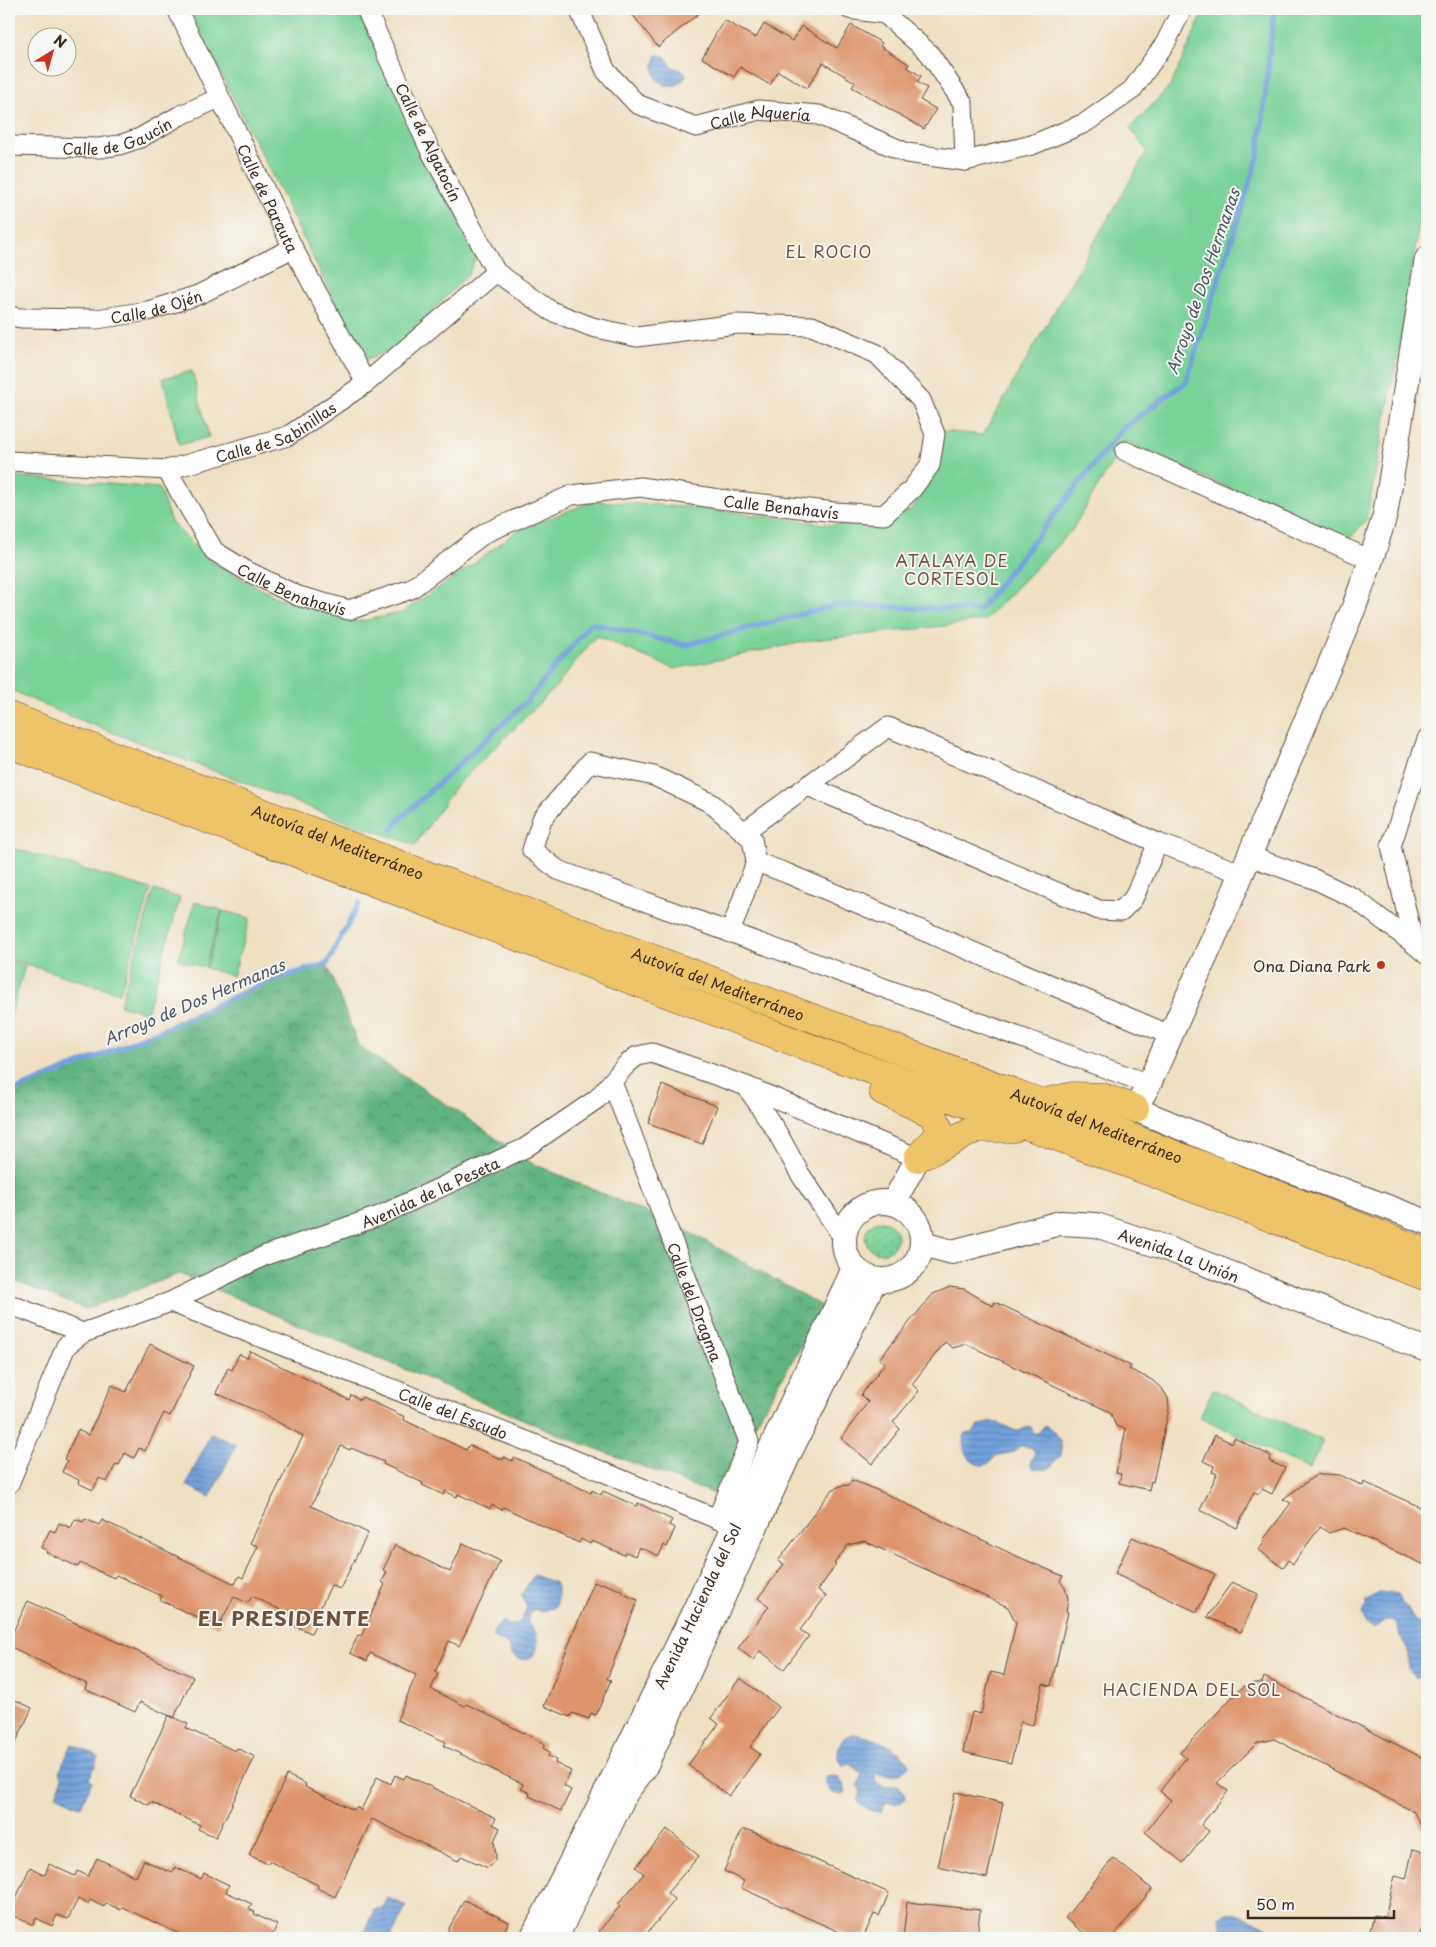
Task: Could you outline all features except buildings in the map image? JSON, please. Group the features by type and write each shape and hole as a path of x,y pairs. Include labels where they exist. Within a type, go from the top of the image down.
{"highway":[{"name":"Autovía del Mediterráneo","path":"9,716 426,875 1042,1103 1427,1253"},
{"name":"Autovía del Mediterráneo","path":"9,744 816,1050 1045,1132 1427,1277"},
{"path":"816,1050 880,1090 933,1114 940,1132 918,1158"},
{"path":"1042,1103 1073,1096 1102,1097 1135,1109"},
{"path":"918,1158 977,1128 1010,1128 1045,1132"}],"street":[{"name":"Calle de Parauta","path":"177,9 293,248 366,383"},
{"name":"Calle de Algatocín","path":"366,9 430,150 496,272"},
{"name":"Calle Alquería","path":"579,9 606,71 637,104 696,127 758,110 819,115 907,153 965,160 1032,145 1085,123 1132,90 1166,42 1182,9"},
{"path":"850,9 885,14 929,53 962,103 965,160"},
{"name":"Calle de Gaucín","path":"9,146 98,148 119,145 140,138 179,116 219,98"},
{"name":"Calle de Ojén","path":"9,316 22,318 97,319 148,311 198,295 293,248"},
{"path":"1427,259 1385,515 1372,560 1245,865 1148,1084 1135,1109 1214,1142 1427,1222"},
{"name":"Calle de Sabinillas","path":"9,461 167,470 288,436 366,383 496,272"},
{"name":"Calle Benahavís","path":"167,470 214,552 244,570 298,596 349,610 411,589 484,533 572,495 640,487 835,512 884,515 912,489 930,465 935,434 921,400 877,354 812,326 736,324 637,337 592,327 551,310 496,272"},
{"path":"1125,451 1372,560"},
{"path":"744,832 888,727 1158,843 1245,865 1314,879 1354,898 1420,950"},
{"path":"1420,950 1392,846 1427,739"},
{"path":"730,933 756,862 752,839 711,803 654,776 590,762 542,819 532,850 558,870 730,933 1148,1084"},
{"path":"808,786 1099,910 1120,911 1133,899 1158,843"},
{"path":"756,862 1170,1034"},
{"name":"Avenida de la Peseta","path":"9,1484 66,1346 83,1333 170,1302 266,1255 379,1216 525,1148 597,1099 626,1065 637,1056 652,1053 746,1086 918,1158"},
{"name":"Calle del Dragma","path":"612,1082 750,1442 726,1522"},
{"path":"746,1086 777,1132 800,1174 844,1239"},
{"path":"893,1203 918,1158"},
{"path":"882,1201 893,1203 904,1207 919,1223 923,1244 918,1260 907,1273 897,1278 875,1280 854,1268 848,1259 844,1239 846,1228 852,1217 860,1209 882,1201"},
{"name":"Avenida La Unión","path":"923,1244 952,1252 1060,1223 1096,1225 1160,1246 1427,1350"},
{"name":"Avenida Hacienda del Sol","path":"532,1938 652,1697 726,1522 854,1268"},
{"name":"Avenida Hacienda del Sol","path":"556,1938 625,1794 644,1769 785,1462 875,1280"},
{"name":"Calle del Escudo","path":"170,1302 565,1456 726,1522"},
{"path":"9,1304 83,1333"}],"green space":[{"path":"189,9 357,9 476,256 469,274 392,350 364,360"},
{"path":"1205,9 1397,9 1427,17 1427,172 1400,344 1366,520 1347,542 1125,441 1072,530 986,619 954,625 813,640 674,669 596,636 554,689 455,787 415,845 337,818 57,711 9,689 9,476 159,488 171,522 210,561 276,597 356,622 401,613 468,568 518,530 594,501 701,508 833,525 887,523 913,508 934,474 942,431 983,435 1147,151 1130,128 1171,85"},
{"path":"192,371 209,437 179,445 163,378"},
{"path":"9,847 151,889 120,993 9,959"},
{"path":"154,890 180,898 147,1013 120,1005"},
{"path":"195,902 222,910 205,968 178,960"},
{"path":"223,911 250,918 233,976 206,968"},
{"path":"9,961 25,966 9,1022"},
{"path":"327,964 359,1047 454,1109 530,1162 684,1229 824,1307 714,1494 565,1437 179,1274 86,1309 9,1279 9,1093 162,1030 271,980"},
{"path":"881,1221 887,1222 892,1226 896,1231 896,1243 892,1248 887,1252 881,1253 875,1252 870,1248 866,1243 865,1237 866,1231 870,1226 875,1222"},
{"path":"1213,1389 1323,1441 1309,1469 1200,1417"}],"water":[{"path":"657,55 665,56 672,67 684,71 686,76 680,83 667,86 661,83 654,71"},
{"path":"993,1422 1018,1431 1030,1426 1034,1433 1038,1433 1045,1425 1059,1438 1061,1456 1049,1469 1033,1468 1030,1464 1035,1452 1031,1447 1020,1446 1014,1452 996,1456 988,1464 976,1464 967,1456 963,1445 966,1433 973,1432 979,1425"},
{"path":"211,1433 236,1445 210,1497 186,1485"},
{"path":"534,1575 555,1583 557,1587 557,1604 555,1607 541,1612 535,1609 531,1611 527,1622 535,1632 538,1644 532,1657 522,1659 514,1656 507,1645 493,1637 494,1630 503,1621 510,1625 522,1619 527,1607 521,1595"},
{"path":"1381,1592 1397,1595 1408,1608 1414,1620 1427,1626 1427,1679 1415,1677 1408,1669 1408,1651 1397,1624 1393,1620 1385,1620 1374,1628 1365,1623 1362,1613 1366,1607 1366,1600"},
{"path":"854,1734 885,1744 899,1753 910,1764 896,1775 878,1773 875,1776 876,1782 885,1787 898,1785 904,1791 905,1798 901,1802 886,1802 881,1812 872,1811 858,1803 858,1797 861,1793 858,1785 862,1775 851,1764 843,1766 838,1751 841,1742"},
{"path":"72,1744 99,1757 89,1779 92,1781 81,1807 56,1795 63,1778 59,1772"},
{"path":"826,1777 839,1777 846,1792 835,1794 828,1787 824,1780"},
{"path":"388,1898 406,1906 391,1938 376,1938 365,1933 374,1910 383,1908"},
{"path":"1228,1912 1256,1922 1281,1938 1227,1938 1222,1933 1220,1917"}],"waterway":[{"name":"Arroyo de Dos Hermanas","path":"392,830 400,819 527,701 591,623 686,645 836,605 979,610 1123,428 1186,382 1259,154 1274,9"},
{"name":"Arroyo de Dos Hermanas","path":"9,1093 162,1030 271,980 327,964 359,903"}],"place":[{"name":"Ona Diana Park","path":"1381,965"}],"district":[{"name":"EL ROCIO","path":"829,251"},
{"name":"ATALAYA DE CORTESOL","path":"952,569"},
{"name":"EL PRESIDENTE","path":"284,1618"},
{"name":"HACIENDA DEL SOL","path":"1192,1689"}]}
